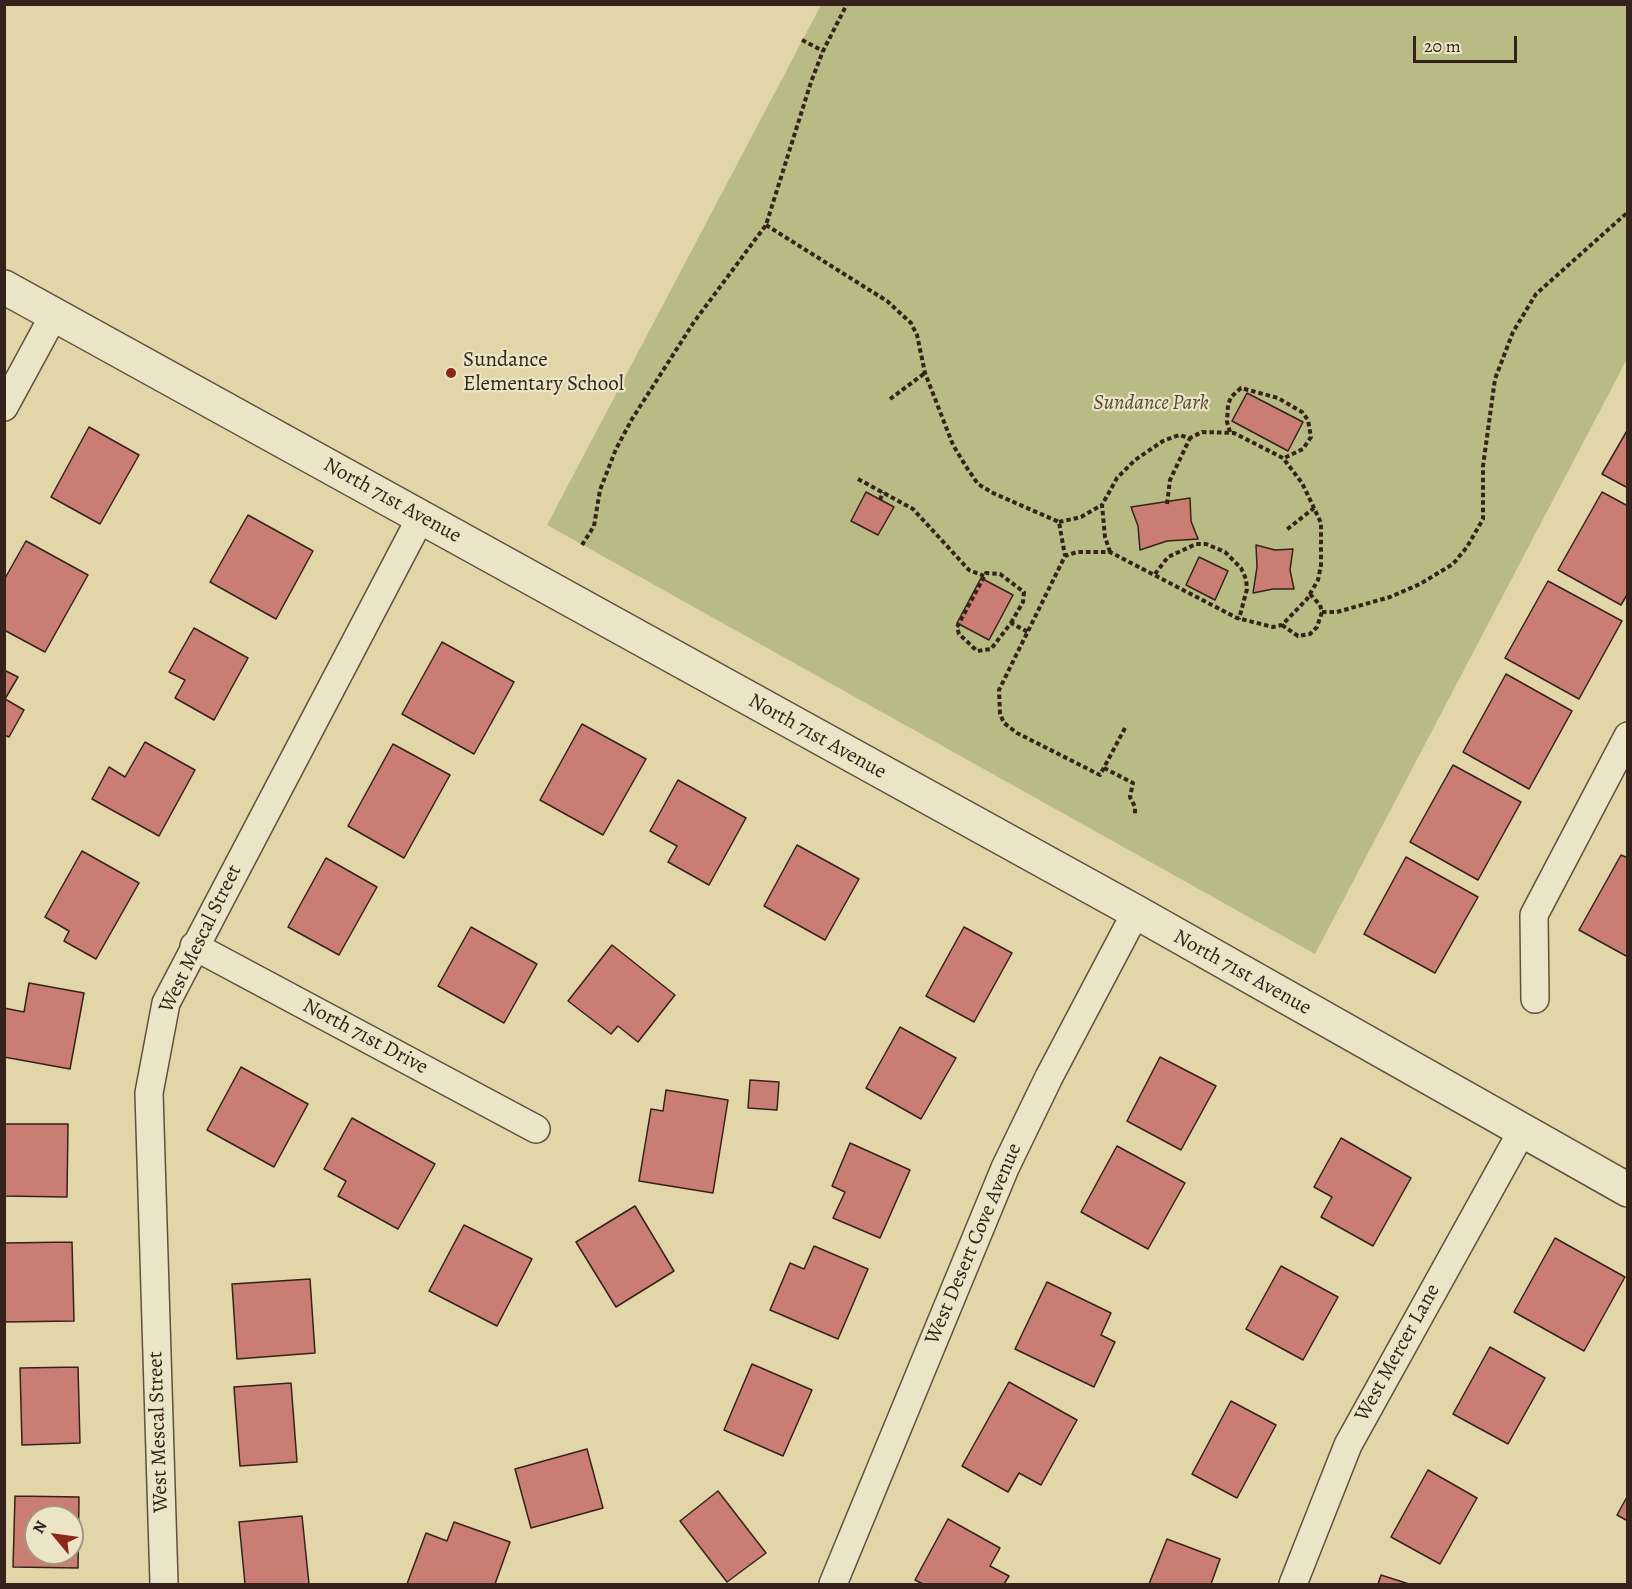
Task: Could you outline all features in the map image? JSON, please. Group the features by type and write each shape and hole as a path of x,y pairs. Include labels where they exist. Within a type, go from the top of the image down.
{"street":[{"name":"North 71st Avenue","path":"4,288 1136,912 1628,1190"},
{"path":"4,407 54,315"},
{"name":"West Mescal Street","path":"164,1584 149,1093 166,1003 422,517"},
{"path":"1535,999 1534,915 1628,736"},
{"name":"West Desert Cove Avenue","path":"833,1584 1005,1168 1049,1077 1136,912"},
{"name":"North 71st Drive","path":"194,946 536,1129"},
{"name":"West Mercer Lane","path":"1293,1584 1348,1445 1522,1131"}],"path":[{"path":"582,545 594,526 600,490 616,450 632,419 694,322 766,225 823,51 847,4"},
{"path":"802,40 823,51"},
{"path":"1322,612 1337,612 1390,597 1420,584 1453,564 1467,547 1483,519 1483,466 1495,379 1513,332 1536,294 1628,212"},
{"path":"766,225 879,296 911,323 917,335 925,373 953,445 978,484 1059,522 1081,517 1102,505 1117,478 1135,460 1163,441 1179,435 1190,438"},
{"path":"890,399 925,373"},
{"path":"1230,432 1227,422 1227,405 1242,388 1278,398 1302,412 1308,420 1311,437 1303,449 1283,458"},
{"path":"1065,556 1077,552 1110,552 1239,619 1273,627 1282,625 1310,594 1318,580 1322,565 1321,523 1297,474 1283,458 1230,432 1202,432 1190,438 1170,480 1167,504"},
{"path":"858,479 913,509 969,570 984,576"},
{"path":"880,500 883,492"},
{"path":"1102,505 1105,537 1110,552"},
{"path":"1285,531 1314,508"},
{"path":"1059,522 1065,556 999,690 998,703 1004,723 1017,733 1100,776 1125,728"},
{"path":"1155,574 1168,557 1196,544 1206,544 1225,552 1241,568 1246,579 1247,589 1239,619"},
{"path":"986,573 1000,574 1024,592 1023,602 1011,623 991,650 977,651 958,634 957,627 986,573"},
{"path":"1282,625 1298,636 1310,634 1317,627 1322,612 1320,605 1310,594"},
{"path":"1011,623 1028,632"},
{"path":"1104,768 1132,783 1130,797 1135,807 1135,814"}],"green space":[{"name":"Sundance Park","path":"821,5 1627,5 1627,359 1315,954 547,525"}],"building":[{"path":"1247,393 1303,422 1288,451 1232,421"},
{"path":"89,427 139,455 100,524 51,497"},
{"path":"1628,429 1628,488 1602,474"},
{"path":"866,492 894,507 878,535 851,521"},
{"path":"1602,492 1628,506 1628,593 1621,605 1558,570"},
{"path":"1190,498 1191,521 1198,539 1167,541 1140,550 1138,526 1131,507"},
{"path":"248,515 313,551 276,619 210,582"},
{"path":"26,541 88,575 45,652 4,630 4,580"},
{"path":"1256,545 1275,550 1293,549 1290,570 1294,589 1273,589 1253,593 1257,567"},
{"path":"1199,557 1228,571 1215,600 1186,585"},
{"path":"981,578 1013,595 989,640 957,623"},
{"path":"1548,581 1622,621 1579,699 1505,658"},
{"path":"194,628 248,658 214,720 175,698 185,680 169,672"},
{"path":"442,642 514,682 474,754 402,714"},
{"path":"4,670 18,677 5,699 24,710 9,737 4,735"},
{"path":"1506,674 1572,711 1529,789 1463,752"},
{"path":"582,724 646,759 603,835 540,800"},
{"path":"145,742 195,770 159,836 92,799 109,767 125,777"},
{"path":"393,744 450,775 404,858 348,826"},
{"path":"1453,765 1521,802 1478,880 1410,842"},
{"path":"678,780 746,818 709,885 668,862 677,846 650,831"},
{"path":"797,845 859,879 825,940 764,906"},
{"path":"82,851 139,883 96,959 64,941 69,931 45,917"},
{"path":"1621,855 1628,858 1628,957 1579,930"},
{"path":"1406,857 1478,897 1435,973 1364,934"},
{"path":"326,858 377,887 339,955 288,927"},
{"path":"471,927 537,964 504,1023 438,986"},
{"path":"964,927 1012,953 974,1022 926,996"},
{"path":"612,945 675,995 638,1042 618,1026 611,1034 568,1001"},
{"path":"29,983 84,993 70,1069 4,1057 4,1008 24,1012"},
{"path":"900,1027 956,1058 921,1119 866,1088"},
{"path":"1160,1057 1216,1086 1181,1150 1127,1121"},
{"path":"241,1067 308,1104 274,1167 207,1130"},
{"path":"750,1080 779,1082 777,1110 748,1108"},
{"path":"666,1090 728,1100 713,1193 639,1181 651,1109 663,1111"},
{"path":"352,1118 435,1164 398,1229 338,1196 346,1181 324,1169"},
{"path":"4,1124 68,1124 67,1197 4,1196"},
{"path":"1341,1138 1411,1178 1373,1246 1321,1217 1332,1197 1314,1187"},
{"path":"850,1143 910,1170 880,1238 833,1218 845,1192 832,1186"},
{"path":"1117,1146 1185,1183 1148,1249 1081,1212"},
{"path":"635,1206 674,1271 616,1307 576,1242"},
{"path":"464,1225 532,1259 497,1326 429,1291"},
{"path":"1555,1238 1625,1277 1584,1351 1514,1312"},
{"path":"72,1242 74,1321 4,1322 4,1243"},
{"path":"814,1246 868,1269 838,1339 770,1310 790,1263 804,1269"},
{"path":"1281,1266 1338,1297 1303,1360 1246,1329"},
{"path":"310,1279 315,1353 237,1359 232,1284"},
{"path":"1047,1282 1111,1313 1101,1335 1115,1342 1094,1387 1015,1349"},
{"path":"1490,1347 1545,1378 1508,1444 1453,1414"},
{"path":"752,1364 812,1390 783,1456 724,1430"},
{"path":"78,1367 80,1443 22,1445 20,1368"},
{"path":"1009,1382 1077,1420 1041,1485 1019,1473 1008,1492 962,1466"},
{"path":"291,1383 297,1462 240,1466 234,1387"},
{"path":"1231,1401 1276,1425 1237,1498 1192,1474"},
{"path":"587,1449 603,1508 531,1528 515,1469"},
{"path":"1428,1470 1477,1498 1440,1564 1391,1537"},
{"path":"718,1491 766,1553 727,1582 680,1521"},
{"path":"1628,1495 1628,1521 1617,1515"},
{"path":"15,1496 79,1497 79,1505 24,1505 24,1565 78,1565 78,1568 13,1567"},
{"path":"302,1516 309,1584 245,1584 239,1522"},
{"path":"948,1519 1000,1548 990,1566 1009,1576 1004,1584 923,1584 915,1580"},
{"path":"454,1522 510,1542 495,1584 407,1584 426,1533 447,1541"},
{"path":"1167,1539 1220,1559 1211,1584 1149,1584"},
{"path":"1381,1575 1409,1584 1378,1584"}],"place":[{"name":"Sundance Elementary School","path":"451,373"}]}
